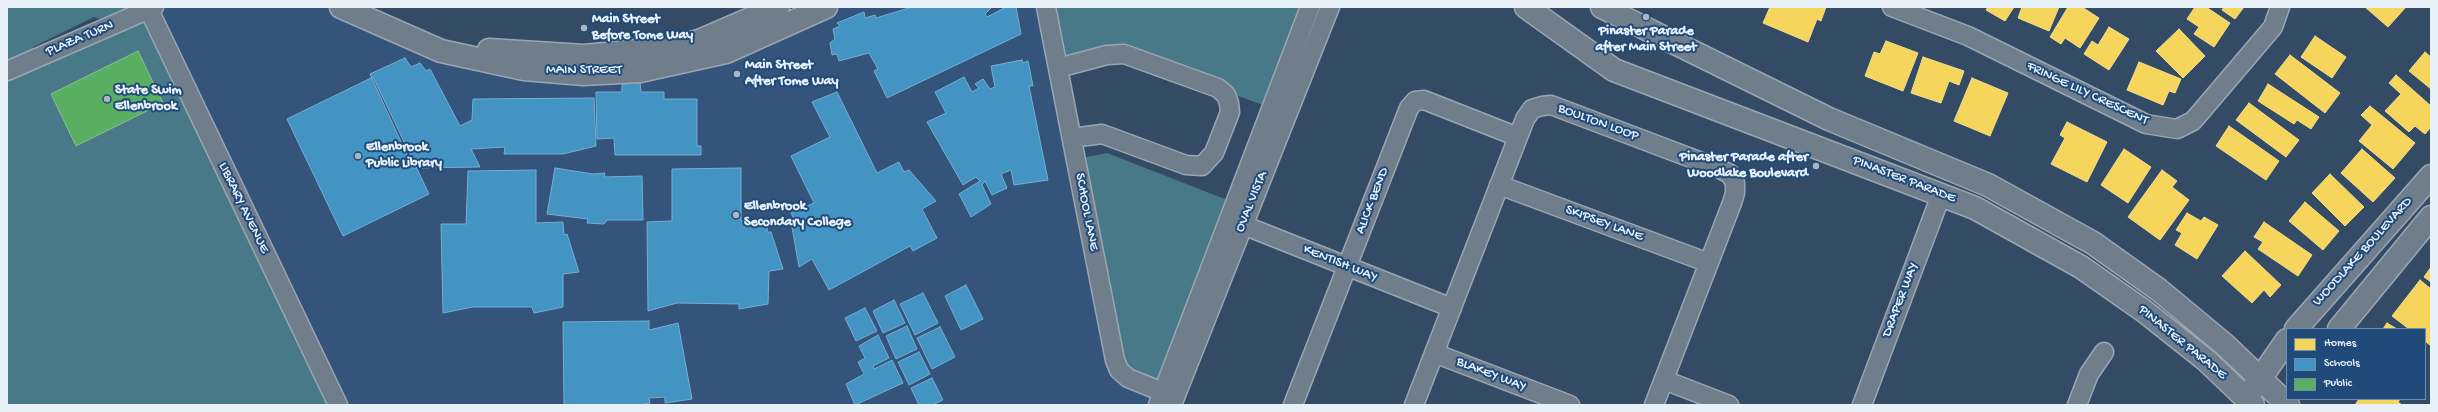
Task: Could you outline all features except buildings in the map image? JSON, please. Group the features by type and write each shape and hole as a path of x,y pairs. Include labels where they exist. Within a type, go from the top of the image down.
{"main road":[{"name":"MAIN STREET","path":"341,7 441,51 492,63 553,73 604,74 640,71 673,65 726,52 776,12"},
{"name":"MAIN STREET","path":"368,7 422,30 486,49 584,56 648,51 698,41 776,12 826,7"},
{"name":"PINASTER PARADE","path":"1526,7 1614,70 1975,208 2081,267 2144,311 2207,361 2249,401"},
{"name":"PINASTER PARADE","path":"1602,7 1829,119 1988,186 2093,243 2159,290 2262,378 2283,400"},
{"name":"WOODLAKE BOULEVARD","path":"2297,328 2431,176"},
{"name":"WOODLAKE BOULEVARD","path":"2340,328 2431,217"},
{"path":"2249,401 2286,342"}],"street":[{"name":"SCHOOL LANE","path":"1046,7 1115,360 1119,370 1128,378 1166,400"},
{"name":"OVAL VISTA","path":"1236,222 1310,7"},
{"name":"OVAL VISTA","path":"1166,400 1236,222 1330,7"},
{"name":"FRINGE LILY CRESCENT","path":"1892,7 1968,36 2146,124 2177,129 2193,121 2273,27 2280,7"},
{"name":"PLAZA TURN","path":"7,71 151,8"},
{"name":"LIBRARY AVENUE","path":"151,8 338,405"},
{"path":"1058,68 1107,55 1124,54 1218,88 1226,95 1229,103 1230,112 1214,153 1202,166 1186,165 1102,134 1072,138"},
{"name":"ALICK BEND","path":"1293,405 1348,267 1408,108 1414,101 1424,100 1518,137"},
{"name":"BOULTON LOOP","path":"1414,405 1525,119 1532,110 1542,106 1551,105 1730,174 1735,183 1735,193 1654,405"},
{"name":"SKIPSEY LANE","path":"1499,185 1709,263"},
{"name":"DRAPER WAY","path":"1862,405 1941,195"},
{"name":"KENTISH WAY","path":"1236,222 1452,308"},
{"path":"2077,405 2089,374 2104,352"},
{"name":"BLAKEY WAY","path":"1434,353 1570,405"},
{"path":"1664,380 1729,405"}],"shaded area":[{"path":"7,7 131,7 103,20 94,17 33,47 30,56 7,66"},
{"name":"Ellenbrook Secondary College","path":"154,7 359,7 480,51 675,53 802,7 1046,7 1115,360 1161,392 1158,405 338,405"},
{"path":"1046,7 1310,7 1271,108 1133,57 1058,68"},
{"path":"149,10 338,405 7,405 7,75"},
{"path":"1107,153 1235,203 1161,392 1128,378 1076,159"}],"place":[{"name":"Pinaster Parade after Main Street","path":"1646,17"},
{"name":"Main Street Before Tome Way","path":"584,28"},
{"name":"Main Street After Tome Way","path":"737,74"},
{"name":"State Swim Ellenbrook","path":"107,99"},
{"name":"Ellenbrook Public Library","path":"358,156"},
{"name":"Pinaster Parade after Woodlake Boulevard","path":"1816,166"},
{"name":"Ellenbrook Secondary College","path":"736,215"}]}
